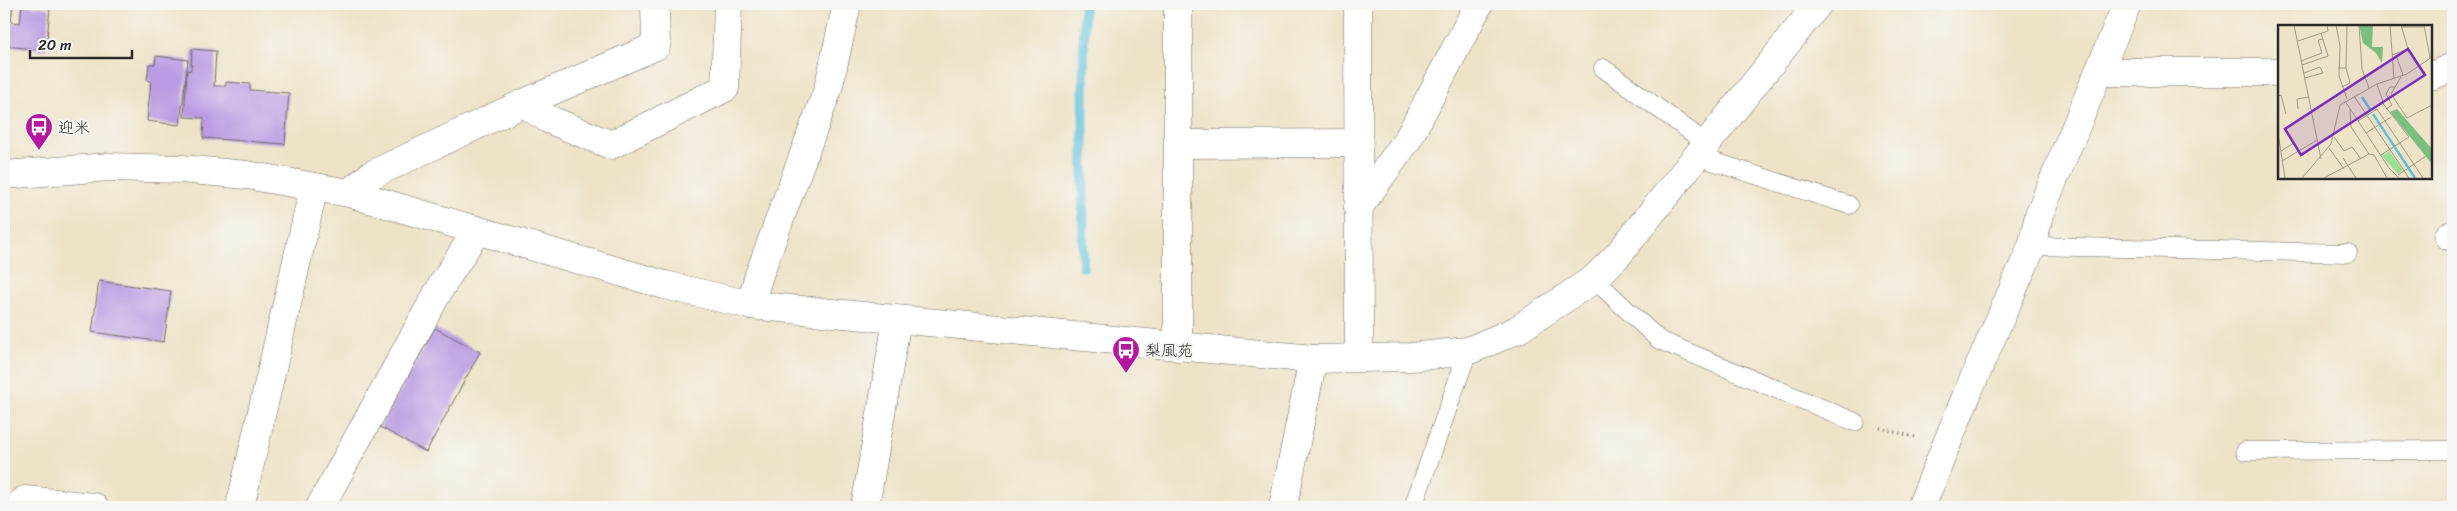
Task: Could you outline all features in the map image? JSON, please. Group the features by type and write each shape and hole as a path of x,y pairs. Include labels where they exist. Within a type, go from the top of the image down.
{"street":[{"path":"349,193 371,175 524,103 656,46 656,4"},
{"path":"524,103 548,119 611,144 725,88 728,4"},
{"path":"750,305 759,275 828,89 846,4"},
{"path":"1178,4 1178,347"},
{"path":"1358,4 1358,357"},
{"path":"1358,208 1408,139 1479,4"},
{"path":"4,175 109,167 172,169 247,175 349,193 665,285 750,305 1313,359 1411,357 1468,351 1517,330 1594,279 1618,255 1818,4"},
{"path":"1921,507 2032,246 2040,215 2127,4"},
{"path":"2432,76 2453,67"},
{"path":"2099,72 2278,72"},
{"path":"1179,144 1359,143"},
{"path":"240,507 314,187"},
{"path":"320,507 442,285 477,230"},
{"path":"865,507 897,320"},
{"path":"1283,507 1313,359"},
{"path":"17,507 25,500 94,507"}],"lane":[{"path":"1603,68 1701,150 1849,205"},
{"path":"2032,246 2348,252"},
{"path":"1594,279 1659,340 1855,422"},
{"path":"1413,507 1468,351"},
{"path":"2244,451 2453,450"}],"path":[{"path":"1855,422 1947,445"}],"building":[{"path":"4,4 13,5 11,22 20,23 22,5 50,8 46,50 4,46"},
{"path":"192,49 216,51 214,86 226,86 226,82 250,84 250,90 289,93 285,144 203,138 204,118 184,117 187,71 191,70"},
{"path":"156,56 188,60 180,125 147,121 151,81 147,80 149,64 155,64"},
{"path":"99,281 171,291 164,342 92,332"},
{"path":"435,328 480,352 426,452 380,427"}],"waterway":[{"path":"1083,267 1084,4"}],"place":[{"name":"迎米","path":"39,151"},
{"name":"梨風苑","path":"1126,374"}]}
